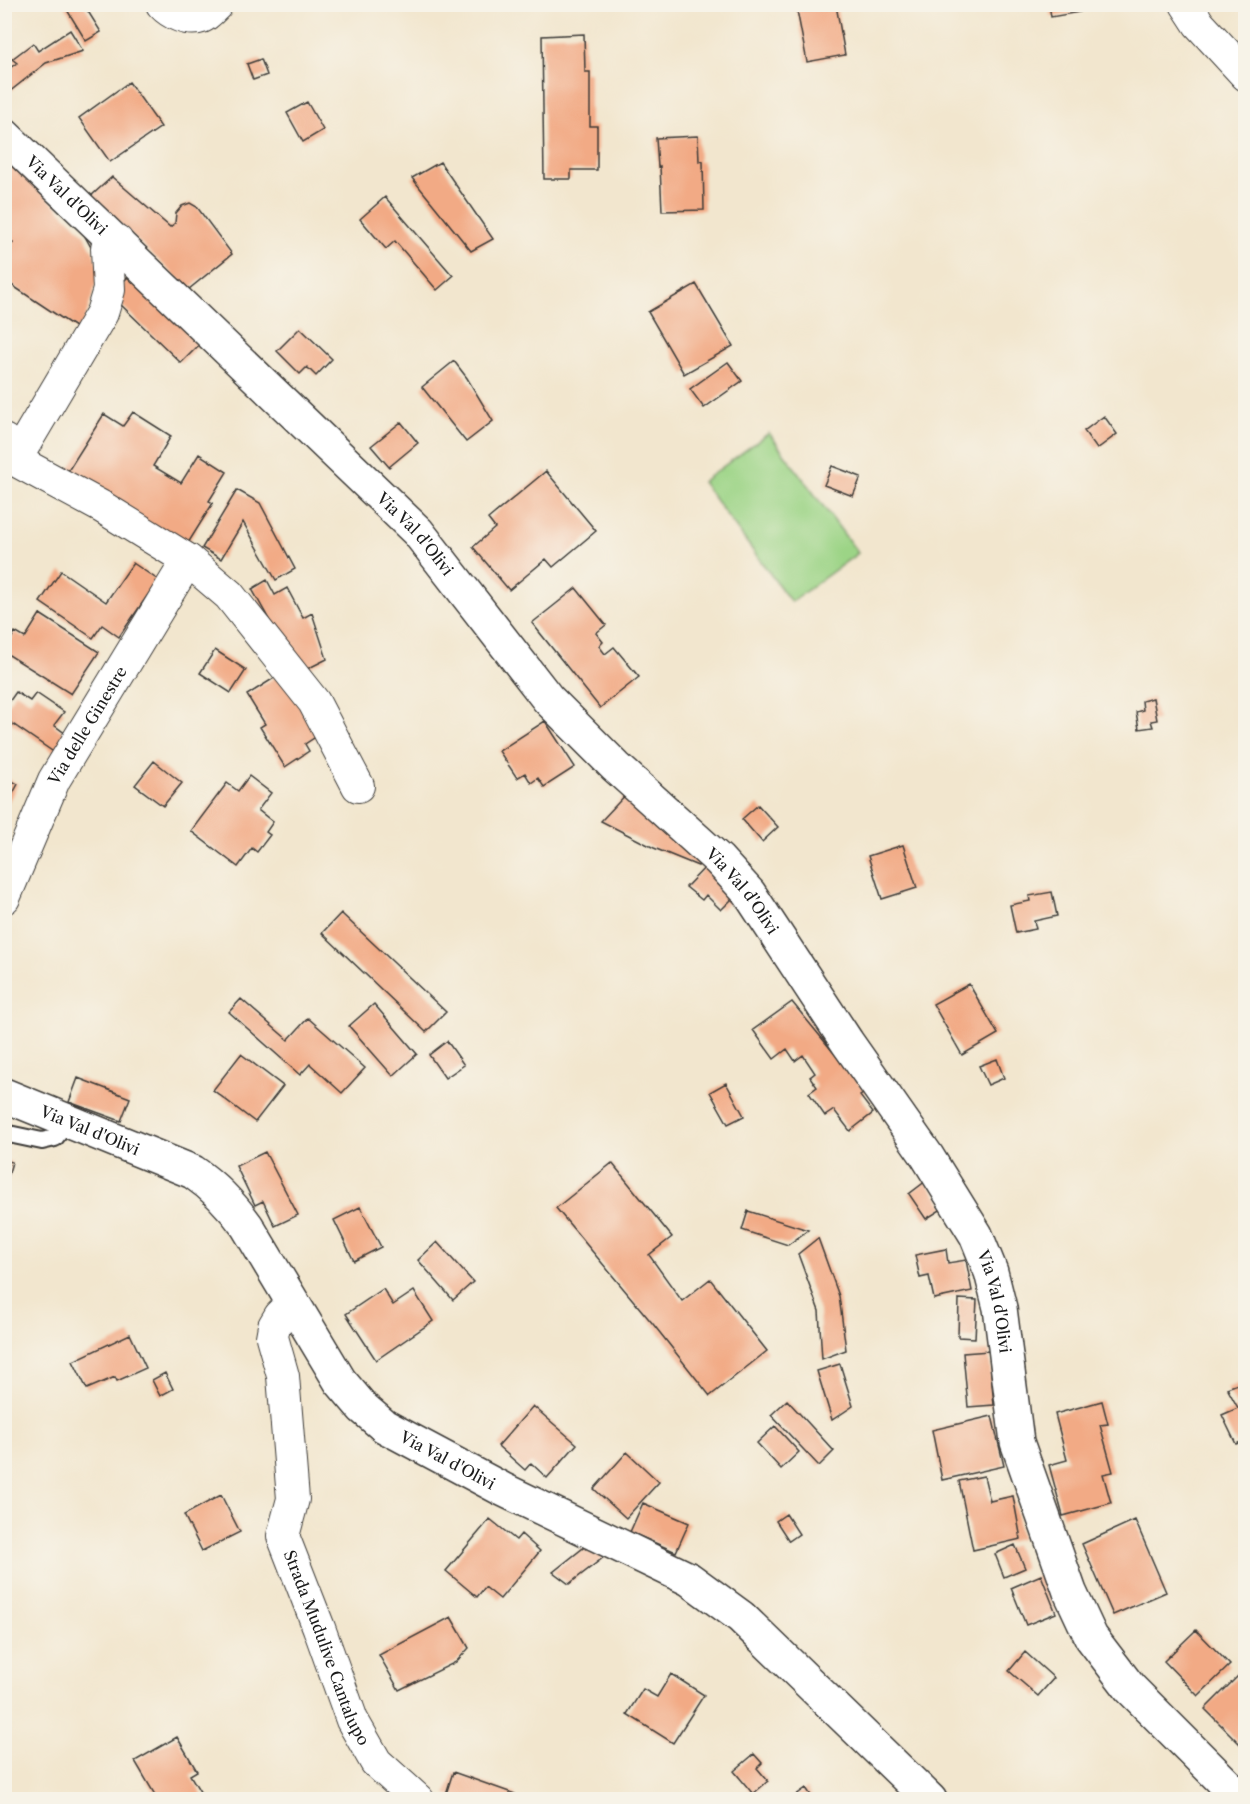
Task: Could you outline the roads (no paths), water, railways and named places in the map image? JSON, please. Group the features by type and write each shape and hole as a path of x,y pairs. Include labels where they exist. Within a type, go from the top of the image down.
{"street":[{"path":"162,4 169,12 184,17 202,17 217,4"},
{"path":"1186,4 1199,24 1245,75"},
{"name":"Via Val d'Olivi","path":"4,135 418,532 548,699 616,767 719,860 749,893 847,1042 927,1156 976,1235 991,1272 1000,1308 1017,1442 1070,1592 1092,1637 1130,1688 1242,1800"},
{"path":"117,241 107,248 109,290 102,313 10,450 188,560 229,595 314,702 358,786"},
{"name":"Via delle Ginestre","path":"4,898 54,780 188,560"},
{"name":"Via Val d'Olivi","path":"4,1095 193,1172 213,1185 247,1226 340,1381 363,1408 384,1426 502,1489 689,1579 741,1617 930,1800"},
{"name":"Strada Mudulive Cantalupo","path":"292,1304 280,1316 274,1326 272,1337 283,1376 292,1499 283,1536 352,1720 376,1762 418,1800"}],"lane":[{"path":"4,1133 42,1141 55,1138 68,1121"}]}
